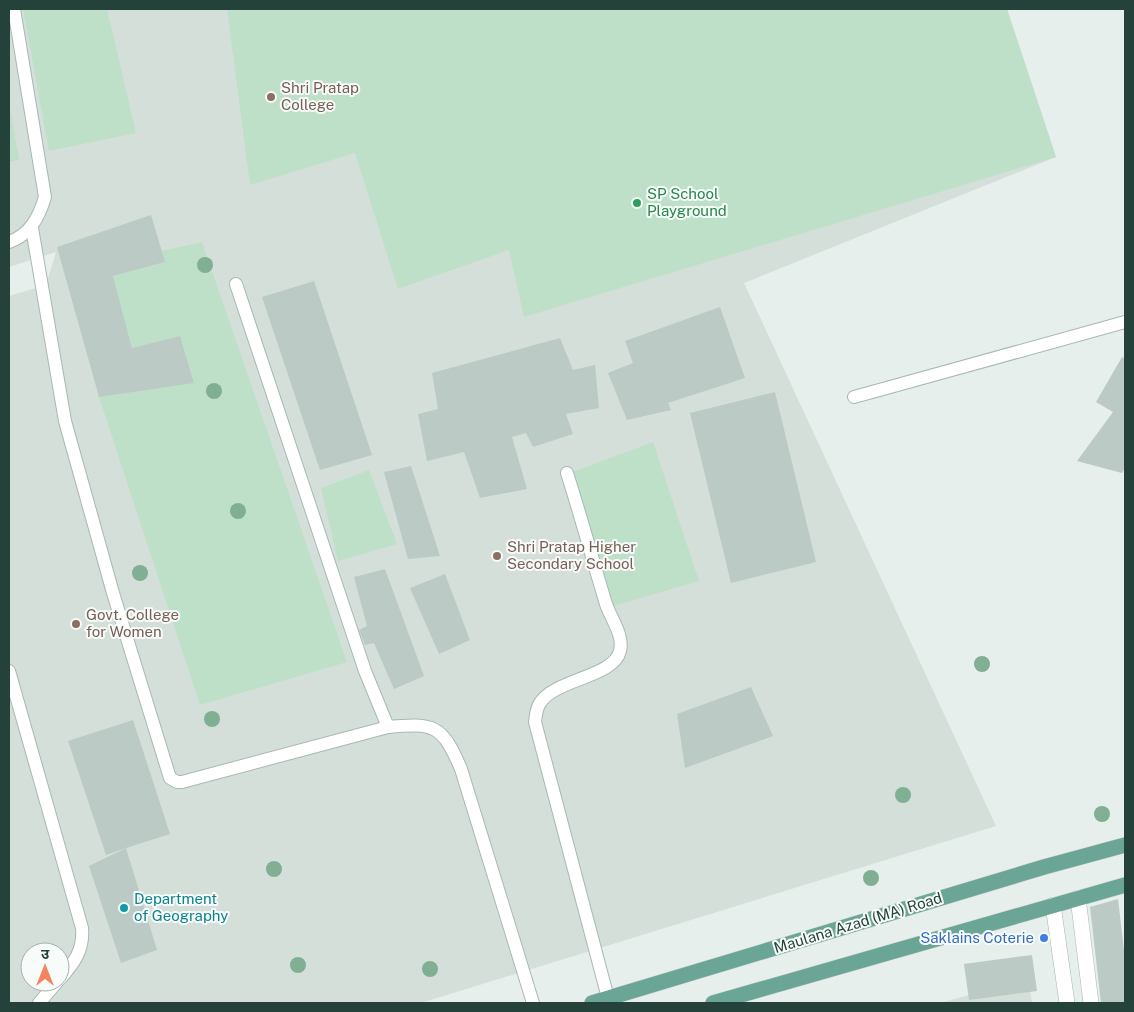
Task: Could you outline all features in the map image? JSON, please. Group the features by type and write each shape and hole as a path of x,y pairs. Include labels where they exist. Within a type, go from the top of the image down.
{"main road":[{"name":"Maulana Azad (MA) Road","path":"592,1003 1034,870 1125,845"},
{"path":"713,1003 1125,885"}],"street":[{"path":"1078,898 1092,1003"},
{"path":"1052,905 1067,1003"}],"lane":[{"path":"9,242 32,228 40,214 45,198 14,9"},
{"path":"32,228 65,421 113,593 170,778 177,782 182,782 388,727 416,724 435,729 443,736 461,768 533,1003"},
{"path":"236,284 365,671 388,727"},
{"path":"854,397 1125,322"},
{"path":"567,473 621,646 617,659 605,668 556,689 540,702 536,711 535,722 608,998"},
{"path":"9,671 82,928 80,951 70,967"},
{"path":"39,1003 48,992"}],"shaded area":[{"name":"Shri Pratap Higher Secondary School","path":"9,9 818,9 479,114 823,9 1007,9 1056,157 744,283 996,826 421,1003 9,1003 9,296 46,285 56,252 9,267"},
{"path":"1028,978 1032,1003 941,1003"}],"green space":[{"path":"23,9 107,9 136,133 49,151"},
{"name":"SP School Playground","path":"227,9 1007,9 1056,157 524,317 509,250 398,289 355,153 250,185"},
{"path":"9,102 19,160 9,162"},
{"path":"202,242 347,662 200,705 99,397 194,382 180,336 132,348 113,276 165,262 162,251"},
{"path":"653,442 699,581 613,606 570,473"},
{"path":"369,470 397,544 338,561 321,488"}],"building":[{"path":"151,215 165,262 113,276 132,348 180,336 194,383 99,397 57,247"},
{"path":"314,281 372,455 320,470 262,297"},
{"path":"720,307 745,378 668,403 671,410 627,420 608,373 633,363 625,341"},
{"path":"560,338 573,370 595,365 599,408 566,414 573,434 533,447 526,433 512,437 527,489 480,498 464,452 427,461 418,414 438,409 432,373"},
{"path":"1122,357 1125,359 1125,468 1122,473 1077,461 1113,412 1096,402"},
{"path":"775,392 816,562 731,583 690,413"},
{"path":"411,466 440,556 408,559 384,472"},
{"path":"385,569 424,676 394,689 374,643 365,645 359,630 367,626 354,577"},
{"path":"445,574 470,640 439,654 410,588"},
{"path":"751,687 773,736 685,768 677,714"},
{"path":"133,720 170,834 106,855 68,741"},
{"name":"Department of Geography","path":"126,848 157,950 121,963 89,866"},
{"path":"1118,899 1125,959 1125,1003 1101,1003 1090,907"},
{"path":"1032,955 1037,991 969,1000 964,964"}],"place":[{"name":"Shri Pratap College","path":"271,97"},
{"name":"SP School Playground","path":"637,203"},
{"name":"Shri Pratap Higher Secondary School","path":"497,556"},
{"name":"Govt. College for Women","path":"76,624"},
{"name":"Department of Geography","path":"124,908"},
{"name":"Saklains Coterie","path":"1044,938"}]}
